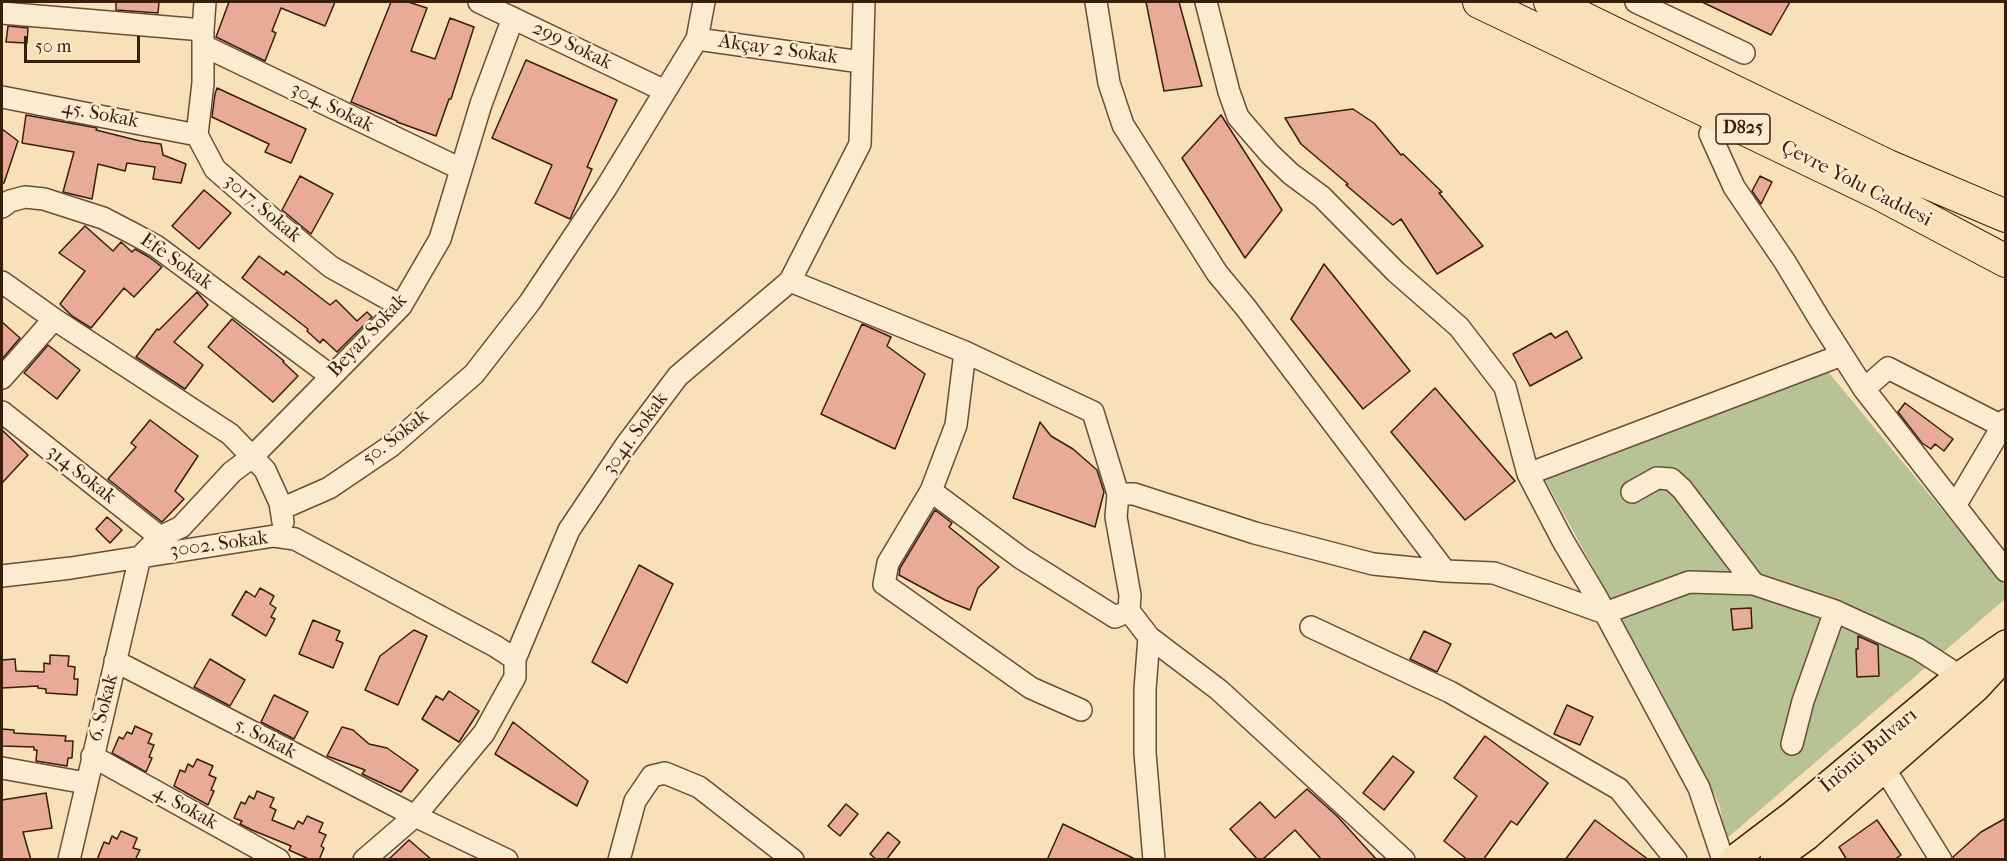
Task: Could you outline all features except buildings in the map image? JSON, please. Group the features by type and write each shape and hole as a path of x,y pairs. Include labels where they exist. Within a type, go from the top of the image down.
{"highway":[{"name":"Çevre Yolu Caddesi","path":"1479,2 1880,194 2006,261"},
{"name":"Çevre Yolu Caddesi","path":"1550,2 1888,166 2006,216"}],"main road":[{"name":"İnönü Bulvarı","path":"1733,860 1791,816 1955,679 2006,644"},
{"name":"İnönü Bulvarı","path":"1774,860 1807,836 1976,688 2006,657"}],"street":[{"path":"197,135 203,82 205,2"},
{"name":"299 Sokak","path":"479,2 665,91"},
{"name":"Akçay 2 Sokak","path":"704,2 697,39 861,62"},
{"name":"3041. Sokak","path":"364,860 415,816 484,733 515,677 515,659 569,530 626,445 678,376 790,281 860,144 864,2"},
{"path":"1096,2 1109,83 1123,125 1216,273 1246,308 1445,571"},
{"path":"1206,2 1228,92 1238,117 1291,174 1322,197 1396,272 1459,327 1505,387 1528,474 1699,788 1723,860"},
{"path":"1636,2 1743,52"},
{"path":"2,13 203,38"},
{"name":"Beyaz Sokak","path":"140,557 160,537 181,527 232,472 252,457 401,306 440,239 481,104 513,18"},
{"name":"304. Sokak","path":"203,38 461,170"},
{"name":"50. Sokak","path":"281,509 329,488 391,446 474,374 536,293 606,188 697,39"},
{"name":"45. Sokak","path":"2,97 197,135"},
{"path":"1717,116 1710,134 1734,187 1785,262 1864,389 2006,572"},
{"name":"3017. Sokak","path":"197,135 215,169 276,222 331,267 401,306"},
{"name":"Efe Sokak","path":"2,207 10,201 25,197 44,199 103,218 156,246 331,375"},
{"path":"790,281 966,352 1093,412 1119,494 1116,517 1130,595 1130,611 1149,637 1218,690 1404,860"},
{"path":"2,282 54,319 230,434 265,470 280,503 285,538"},
{"path":"2,378 54,319"},
{"path":"966,352 956,424 931,491 888,563 884,585 1031,688 1081,710"},
{"path":"1528,474 1842,355"},
{"path":"1864,389 1888,368 2004,423 1955,506"},
{"name":"314 Sokak","path":"2,412 160,537"},
{"path":"1632,492 1657,478 1671,478 1682,489 1754,584"},
{"path":"931,491 1021,558 1115,617 1130,611"},
{"path":"1119,494 1134,494 1255,533 1373,564 1494,573 1605,613 1689,582 1754,584 1834,611 1918,649 1949,669 1955,679"},
{"name":"3002. Sokak","path":"5,573 140,557 274,536 295,539 495,646 515,659"},
{"name":"6. Sokak","path":"69,860 140,557"},
{"path":"1792,744 1803,700 1834,611"},
{"path":"1311,627 1450,692 1619,789 1676,860"},
{"path":"1149,637 1145,690 1145,753 1154,860"},
{"name":"5. Sokak","path":"115,662 415,816 507,860"},
{"name":"4. Sokak","path":"92,756 279,860"},
{"path":"2,768 86,783"},
{"path":"1884,768 1941,860"},
{"path":"619,860 635,801 652,776 665,773 699,787 792,860"}],"green space":[{"path":"1825,368 2005,586 2005,599 1725,840 1720,806 1662,693 1544,478"}]}
